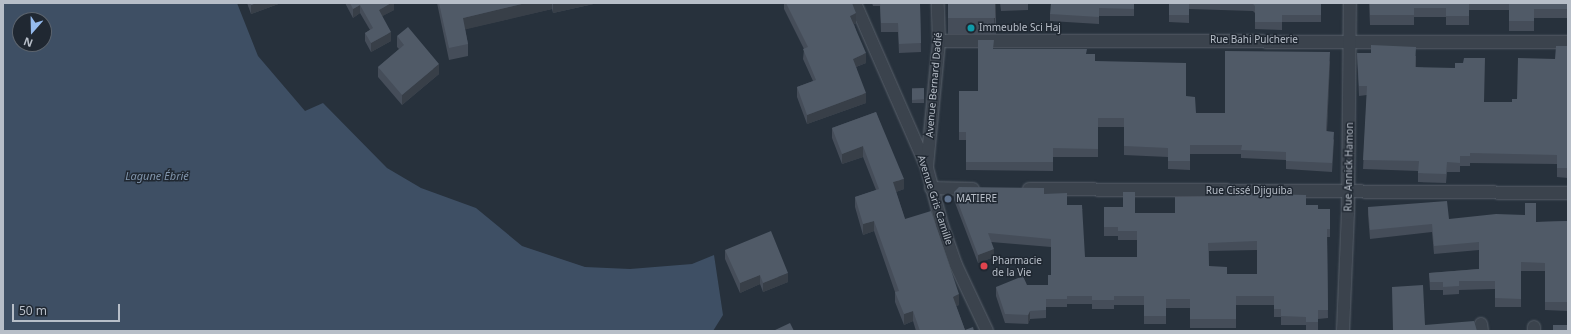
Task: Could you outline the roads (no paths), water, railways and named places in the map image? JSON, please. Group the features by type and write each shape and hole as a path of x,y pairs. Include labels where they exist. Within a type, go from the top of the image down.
{"street":[{"name":"Avenue Gris Camille","path":"855,3 927,168 931,188 956,265 988,331"},
{"name":"Avenue Bernard Dadié","path":"927,168 939,41 938,3"},
{"name":"Rue Annick Hamon","path":"1343,331 1349,192 1350,3"},
{"name":"Rue Bahi Pulcherie","path":"939,41 1350,40 1568,42"},
{"path":"931,188 987,189"},
{"name":"Rue Cissé Djiguiba","path":"1018,189 1568,193"}],"water":[{"name":"Lagune Ébrié","path":"3,3 237,3 258,56 305,111 323,103 387,168 421,188 476,208 522,246 585,267 630,269 692,264 714,255 723,315 713,331 3,331"}],"place":[{"name":"Immeuble Sci Haj","path":"971,28"},
{"name":"MATIERE","path":"948,199"},
{"name":"Pharmacie de la Vie","path":"984,266"}]}
